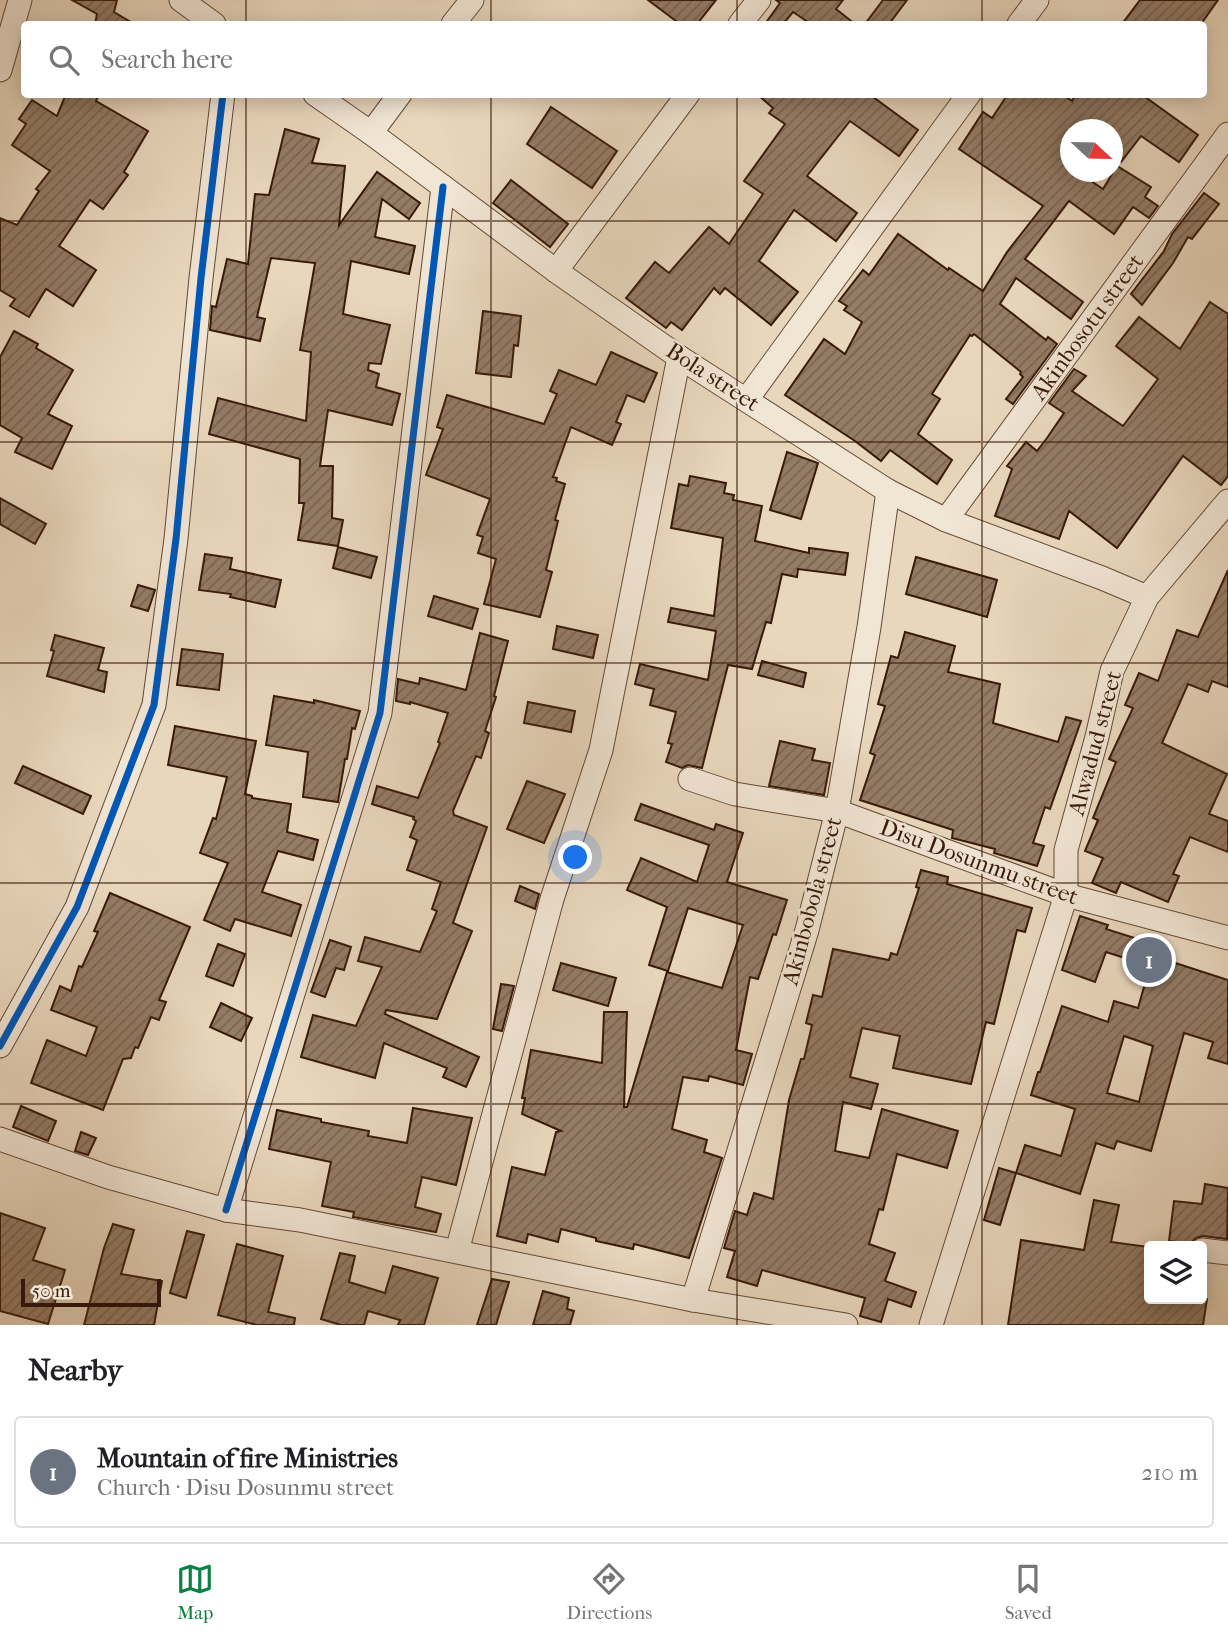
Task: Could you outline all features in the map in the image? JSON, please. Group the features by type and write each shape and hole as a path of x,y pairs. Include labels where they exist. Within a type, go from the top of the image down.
{"street":[{"path":"0,70 20,0"},
{"path":"455,21 471,0"},
{"path":"742,21 759,0"},
{"path":"1022,21 1037,0"},
{"path":"184,1 210,21"},
{"path":"0,1046 77,907 154,705 176,539 199,291 223,98"},
{"name":"Bola street","path":"320,98 556,271 679,356 888,491 946,520 1147,597"},
{"path":"371,133 397,98"},
{"path":"556,271 685,98"},
{"path":"747,399 966,98"},
{"name":"Akinbosotu street","path":"946,520 1228,134"},
{"path":"226,1209 380,713 443,187"},
{"path":"457,1251 552,899 601,750 679,356"},
{"name":"Akinbobola street","path":"693,1300 807,930 837,811 869,627 888,491"},
{"name":"Alwadud street","path":"931,1325 1066,895 1066,850 1112,671 1147,597 1228,501"},
{"name":"Disu Dosunmu street","path":"690,779 735,794 837,811 1066,895 1228,938"},
{"path":"0,1139 142,1187 226,1209 300,1220 693,1300 846,1325"},
{"path":"1207,1251 1228,1253"}],"building":[{"path":"72,0 117,0 114,12 129,21 96,21 97,14"},
{"path":"648,0 716,0 699,21 676,21"},
{"path":"776,0 843,0 836,9 851,21 806,21 793,12 786,21 767,21 780,3"},
{"path":"883,0 907,0 891,21 867,21"},
{"path":"1140,0 1218,0 1203,21 1124,21"},
{"path":"64,98 97,98 96,101 148,131 124,172 128,175 103,209 90,200 59,246 96,270 73,306 46,289 29,317 10,306 15,299 0,290 0,218 17,225 39,191 36,189 50,171 12,145 26,124 19,119 32,100 57,116"},
{"path":"762,98 874,98 918,130 899,156 850,121 807,176 857,213 836,241 794,210 759,261 798,292 771,325 725,288 720,294 714,288 682,330 671,322 666,328 626,298 655,262 669,273 709,227 729,244 763,194 744,181 785,124 769,113 773,108"},
{"path":"1005,98 1068,98 1072,101 1074,98 1147,98 1198,135 1179,162 1141,136 1123,159 1123,119 1060,119 1060,182 1093,182 1103,189 1107,182 1123,182 1123,170 1151,187 1145,197 1158,206 1149,218 1133,207 1114,234 1069,201 1025,259 1083,302 1071,319 1016,278 1000,304 1046,340 1048,337 1057,344 1013,404 1006,399 1023,377 1021,372 974,334 970,335 932,394 940,399 918,434 952,460 937,484 890,450 881,461 785,395 824,339 845,354 862,322 844,310 847,306 839,301 863,270 869,275 898,234 983,291 1007,252 1043,206 959,149 983,112 992,118"},
{"path":"551,107 617,151 592,188 527,144"},
{"path":"285,129 319,139 312,163 345,166 339,225 377,172 420,203 409,219 382,199 375,237 415,246 409,274 351,261 343,314 390,325 381,364 369,363 368,370 379,374 376,387 400,394 392,425 328,410 320,466 333,466 332,518 343,520 338,546 298,540 304,503 299,503 300,459 209,434 218,398 306,421 311,352 300,350 315,263 271,258 257,317 265,319 260,341 210,330 212,306 216,307 227,259 248,264 255,194 269,195"},
{"path":"511,180 568,224 550,247 493,203"},
{"path":"1204,193 1219,204 1192,239 1188,237 1173,263 1142,305 1131,294"},
{"path":"1210,302 1228,314 1228,476 1221,485 1183,456 1117,548 1069,511 1059,539 995,516 1012,469 1007,466 1026,442 1037,451 1047,438 1064,413 1049,403 1074,369 1086,376 1072,391 1123,426 1158,379 1116,346 1139,317 1180,349"},
{"path":"483,311 521,316 518,346 514,345 511,377 476,373"},
{"path":"14,331 38,344 36,348 73,370 48,414 72,426 52,469 15,452 22,438 0,425 0,357"},
{"path":"611,352 657,373 644,402 627,395 616,422 621,424 612,445 571,427 553,477 565,484 546,570 552,572 540,617 484,604 496,559 478,553 483,537 477,535 490,499 426,475 443,429 437,427 447,395 544,424 557,394 550,391 559,370 596,385"},
{"path":"787,452 818,463 801,519 770,510"},
{"path":"690,476 726,483 724,493 734,495 733,500 762,506 755,541 809,553 809,548 848,553 845,575 798,569 797,577 782,574 771,623 766,622 752,669 728,665 702,768 688,765 682,768 666,762 672,744 668,743 676,712 650,705 654,689 635,684 640,664 708,680 716,631 668,622 671,608 714,616 723,538 671,528 679,484 688,486"},
{"path":"0,498 46,524 35,544 0,524"},
{"path":"338,547 377,557 371,578 333,568"},
{"path":"205,554 232,558 230,569 281,580 275,607 230,597 231,594 199,590"},
{"path":"916,557 997,580 987,617 906,594"},
{"path":"1228,570 1228,687 1212,681 1208,692 1188,684 1162,743 1227,774 1209,814 1228,821 1228,852 1190,837 1173,874 1179,876 1168,902 1121,882 1116,893 1092,883 1103,858 1085,851 1098,820 1093,818 1116,762 1109,759 1133,708 1125,705 1139,673 1158,681 1177,630 1198,637"},
{"path":"138,585 155,590 148,611 131,606"},
{"path":"434,596 478,609 472,629 428,616"},
{"path":"557,626 598,635 593,658 553,649"},
{"path":"905,632 955,646 948,672 1000,684 993,723 1058,742 1066,717 1081,721 1050,809 1045,807 1033,843 1044,846 1037,866 994,853 995,849 952,838 953,830 860,800 875,755 870,753 885,706 878,704 891,656 898,658"},
{"path":"480,633 508,641 494,696 496,697 485,731 489,733 481,758 476,756 453,811 454,815 487,827 453,923 472,931 437,1019 386,1010 385,1014 479,1057 466,1087 443,1077 447,1068 384,1043 375,1078 301,1057 313,1015 356,1026 382,967 358,961 365,937 420,952 437,911 432,909 441,882 407,870 417,840 410,837 416,821 414,817 372,804 377,786 418,798 440,743 438,742 448,713 410,702 396,701 398,679 419,684 420,678 466,690"},
{"path":"55,635 104,648 98,670 107,672 104,692 47,676"},
{"path":"182,649 223,654 219,690 177,685"},
{"path":"762,661 806,673 803,687 758,675"},
{"path":"274,696 314,703 314,700 360,711 355,729 352,728 338,802 303,797 308,752 266,745"},
{"path":"528,702 575,711 571,732 524,723"},
{"path":"175,726 256,741 245,794 252,798 291,804 287,832 318,840 313,860 278,851 262,892 301,905 291,936 235,919 230,931 204,920 228,863 200,853 213,818 216,819 227,777 168,765"},
{"path":"780,741 815,749 812,760 830,763 824,795 769,786"},
{"path":"23,766 91,796 83,814 15,783"},
{"path":"527,781 565,794 544,843 507,829"},
{"path":"641,804 714,830 716,824 743,833 727,882 787,900 758,979 750,977 736,1050 752,1054 743,1085 709,1076 708,1081 683,1077 672,1129 707,1140 704,1152 722,1158 689,1258 634,1244 633,1249 596,1241 596,1238 561,1229 558,1242 528,1234 526,1243 497,1236 512,1167 545,1175 556,1132 561,1131 522,1114 525,1098 522,1098 531,1050 602,1063 604,1012 627,1012 624,1107 627,1107 667,972 722,988 743,925 688,908 668,971 649,965 667,907 627,890 641,858 697,882 709,845 635,820"},
{"path":"921,870 948,877 947,884 1032,908 1025,932 1017,930 994,1024 986,1022 971,1084 893,1068 900,1036 862,1028 850,1077 878,1084 871,1109 843,1102 835,1151 869,1158 882,1109 958,1131 947,1168 897,1154 883,1210 879,1209 869,1244 895,1253 885,1281 916,1292 911,1307 888,1299 881,1322 860,1316 865,1298 762,1270 757,1286 727,1277 735,1251 724,1248 735,1211 747,1215 754,1193 773,1199 789,1100 801,1059 804,1059 812,1025 806,1023 813,995 822,997 833,949 889,960 891,953 897,955 919,888 916,887"},
{"path":"520,886 539,894 535,909 515,901"},
{"path":"110,893 190,927 159,1000 166,1002 159,1020 151,1017 138,1048 135,1047 131,1058 123,1059 103,1110 31,1083 47,1040 86,1056 97,1027 51,1010 60,986 71,991 79,966 82,967 98,932 94,931"},
{"path":"1080,916 1108,925 1106,929 1169,949 1166,960 1228,980 1228,1064 1208,1058 1213,1042 1184,1033 1151,1151 1117,1141 1114,1149 1096,1143 1080,1194 1016,1173 1025,1145 1061,1156 1075,1109 1031,1095 1038,1072 1062,1006 1108,1022 1114,1001 1138,1008 1150,966 1106,952 1095,982 1062,970","holes":["1124,1036 1153,1046 1139,1102 1107,1093"]},
{"path":"330,940 351,947 344,970 336,968 325,997 311,992"},
{"path":"218,944 245,954 233,986 206,976"},
{"path":"561,963 616,978 608,1006 553,990"},
{"path":"501,984 514,986 502,1031 493,1029"},
{"path":"221,1003 252,1018 241,1041 210,1027"},
{"path":"21,1106 56,1121 48,1141 13,1127"},
{"path":"413,1108 472,1118 456,1185 422,1177 415,1207 441,1214 436,1232 353,1217 354,1212 322,1206 331,1162 269,1149 277,1110 369,1131 368,1136 407,1143"},
{"path":"81,1132 96,1138 88,1155 75,1151"},
{"path":"999,1168 1016,1173 1000,1225 984,1220"},
{"path":"1205,1184 1228,1188 1227,1239 1203,1236 1193,1241 1169,1241 1174,1201 1202,1204"},
{"path":"1094,1200 1119,1205 1111,1242 1144,1246 1144,1304 1206,1304 1203,1325 1008,1325 1021,1240 1084,1250"},
{"path":"0,1213 45,1228 33,1260 65,1270 48,1324 0,1311"},
{"path":"113,1224 134,1230 121,1274 162,1281 154,1325 84,1325"},
{"path":"187,1231 204,1235 186,1298 170,1293"},
{"path":"237,1244 283,1256 268,1312 295,1318 294,1325 257,1325 218,1315"},
{"path":"340,1253 355,1256 349,1282 385,1293 393,1266 438,1278 424,1325 398,1325 400,1320 368,1311 364,1325 341,1325 321,1319"},
{"path":"492,1279 509,1282 496,1325 477,1325"},
{"path":"543,1291 569,1298 567,1309 574,1311 570,1325 533,1325"}],"cycle path":[{"path":"0,1046 77,907 154,705 176,539 201,278 223,98"},
{"path":"226,1210 380,713 443,187"}],"place":[{"name":"Mountain of fire Ministries","path":"1149,960"}]}
